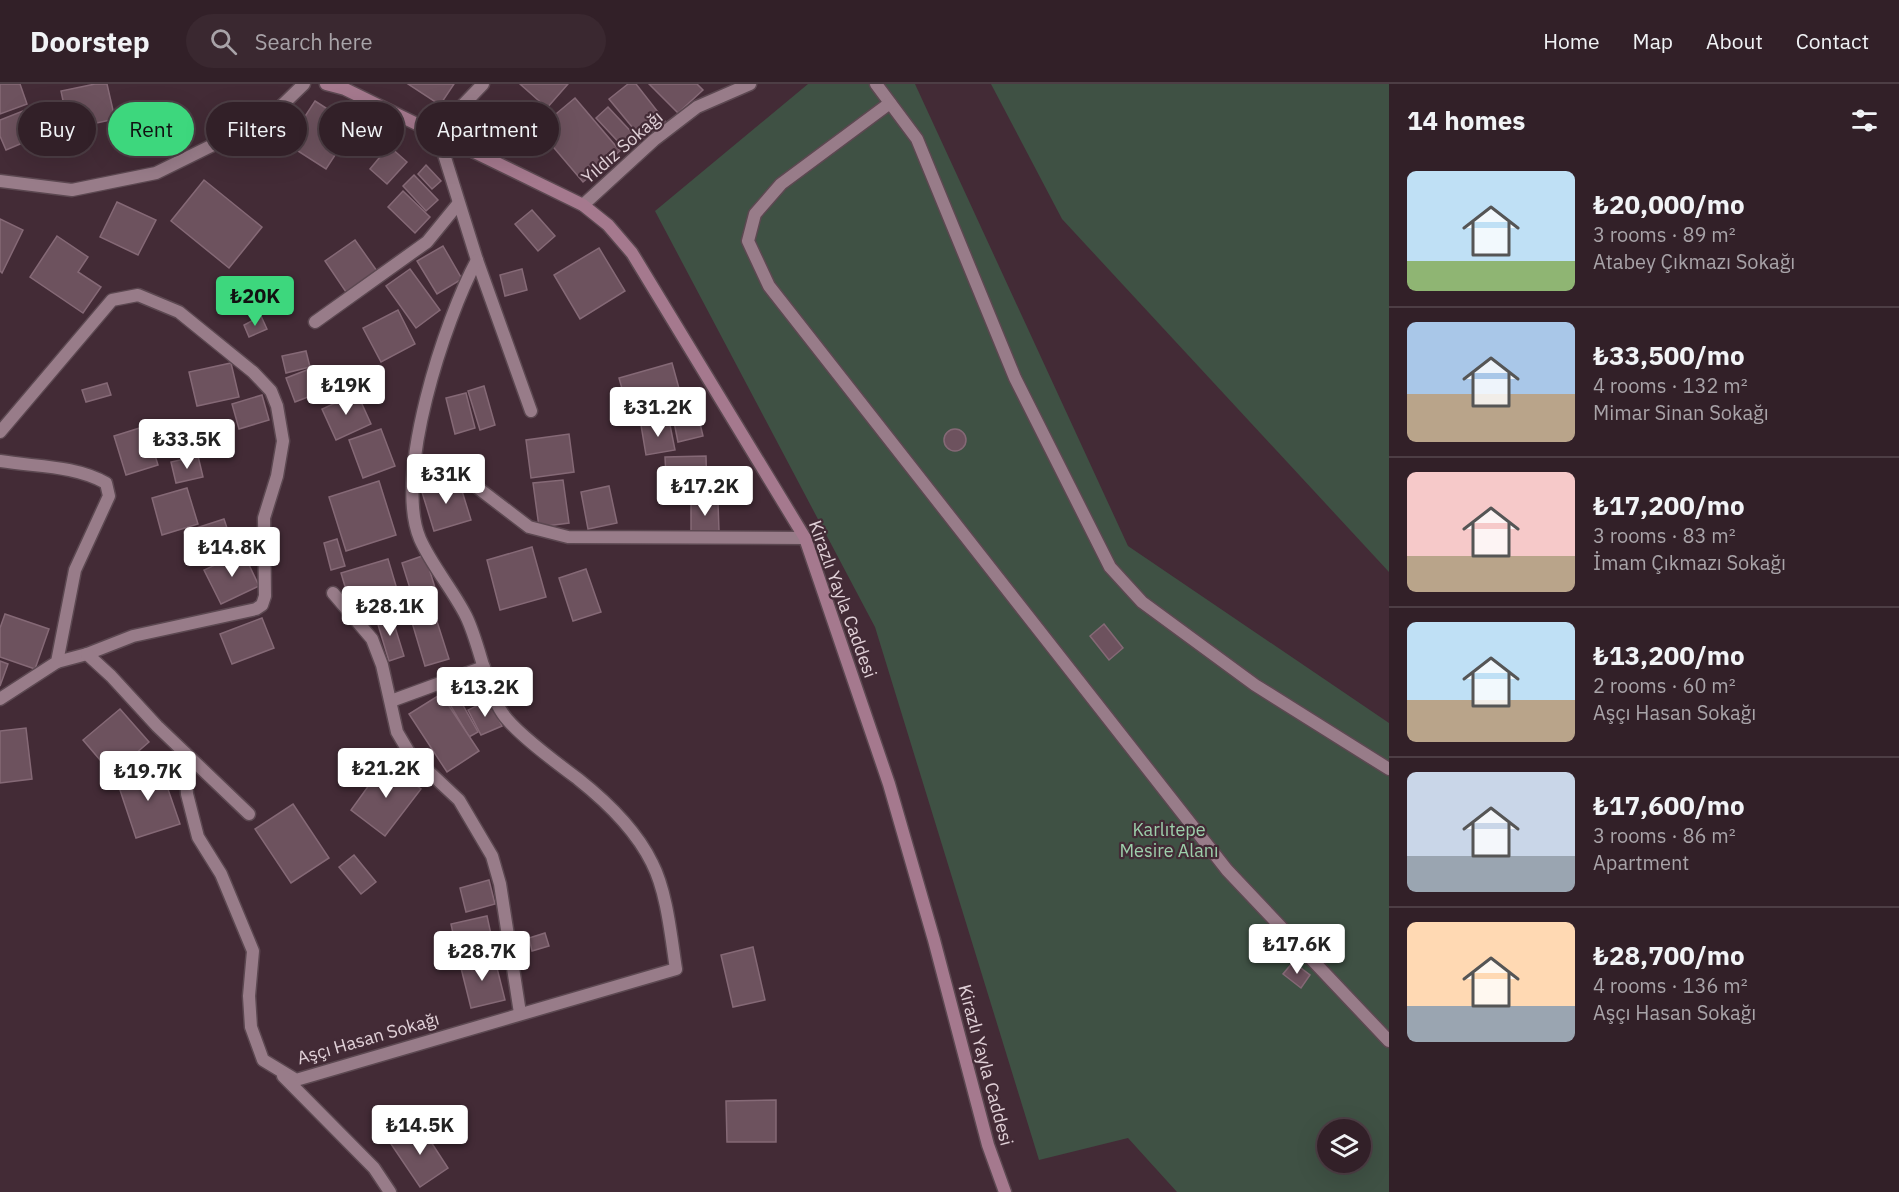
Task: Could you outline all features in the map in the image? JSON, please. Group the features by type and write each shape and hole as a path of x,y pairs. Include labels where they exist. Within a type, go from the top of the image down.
{"main road":[{"name":"Kirazlı Yayla Caddesi","path":"326,84 345,89 416,122"},
{"name":"Kirazlı Yayla Caddesi","path":"485,156 584,205 608,225 632,253 805,537 889,784 934,940 988,1145 1005,1192"}],"street":[{"path":"0,181 72,190 156,173 270,117 304,84"},
{"path":"466,102 483,84"},
{"name":"Yıldız Sokağı","path":"584,205 654,140 697,107 750,84"},
{"path":"876,84 917,139 1015,378 1110,567 1142,602 1246,678 1389,769"},
{"path":"890,103 781,184 755,214 748,241 769,286 1227,870 1389,1041"},
{"path":"444,156 477,260 531,411"},
{"path":"315,322 427,242 458,204"},
{"path":"391,701 484,666 467,617 419,538 411,494 428,393 462,288 477,260"},
{"path":"0,432 112,300 138,295 179,312 253,372 271,391 277,406 283,441 264,518 265,596 262,605 256,609 133,636 87,654 57,662 0,699"},
{"path":"0,461 72,470 106,483 109,496 75,570 57,662"},
{"path":"416,462 465,478 529,526 560,535 805,537"},
{"path":"333,593 372,639 382,664 397,732 410,754 459,800 492,856 500,884 520,1013"},
{"path":"87,654 249,814"},
{"name":"Aşçı Hasan Sokağı","path":"185,753 187,794 198,837 220,874 253,951 249,996 251,1027 263,1060 276,1070 297,1080 676,969 667,916 653,864 630,829 601,798 549,758 503,714 484,666"},
{"path":"276,1070 374,1168 390,1192"}],"green space":[{"name":"Karlıtepe Mesire Alanı","path":"808,84 915,84 1128,546 1389,723 1389,1192 1177,1192 1128,1138 1039,1160 875,627 655,211"},
{"path":"991,84 1389,84 1389,572 1062,219"}],"building":[{"path":"0,84 20,84 26,102 18,102 18,107 0,114"},
{"path":"95,84 107,84 111,102 108,102 108,121 96,123 96,102 63,102 61,91"},
{"path":"408,84 454,84 442,102 435,102"},
{"path":"520,84 568,84 552,102 540,102"},
{"path":"628,84 636,84 665,121 642,139 609,99"},
{"path":"649,84 697,84 703,90 678,113"},
{"path":"575,98 620,151 583,182 559,154 559,111"},
{"path":"315,101 319,104 319,156 334,156 326,169 306,156 307,113"},
{"path":"608,107 636,137 624,148 596,118"},
{"path":"18,113 18,145 6,150 0,136 0,120"},
{"path":"381,156 400,156 407,162 387,184 370,169"},
{"path":"426,165 441,181 432,189 418,174"},
{"path":"414,175 438,200 426,211 403,186"},
{"path":"204,180 262,227 229,268 171,221"},
{"path":"403,191 430,217 415,233 388,207"},
{"path":"117,202 156,220 138,255 100,237"},
{"path":"532,210 555,236 538,251 515,224"},
{"path":"0,219 23,230 2,273 0,271"},
{"path":"57,236 88,257 78,272 101,287 83,313 30,277"},
{"path":"355,240 377,271 346,292 325,261"},
{"path":"443,246 462,279 437,294 417,261"},
{"path":"599,248 625,291 580,319 554,275"},
{"path":"410,269 440,310 416,328 386,286"},
{"path":"522,269 527,290 505,296 500,275"},
{"path":"398,310 415,344 381,362 363,328"},
{"path":"261,316 267,329 249,337 244,325"},
{"path":"306,351 310,367 286,373 282,356"},
{"path":"231,363 239,397 197,406 189,372"},
{"path":"672,363 685,410 632,424 619,378"},
{"path":"312,368 321,392 295,402 286,378"},
{"path":"107,383 111,395 86,402 82,390"},
{"path":"484,386 495,425 480,430 468,391"},
{"path":"357,393 371,424 336,440 322,409"},
{"path":"466,393 475,428 455,434 446,398"},
{"path":"262,395 269,420 239,429 232,404"},
{"path":"697,411 703,436 678,442 673,417"},
{"path":"669,420 675,450 646,455 641,425"},
{"path":"146,426 158,465 126,475 114,436"},
{"path":"381,429 395,466 363,478 349,440"},
{"path":"955,429 963,432 966,440 963,448 955,451 947,448 944,440 947,432"},
{"path":"569,434 574,472 531,478 526,440"},
{"path":"198,456 203,477 176,483 171,462"},
{"path":"706,456 707,495 667,497 665,457"},
{"path":"458,478 471,520 434,531 421,489"},
{"path":"563,480 569,523 539,527 533,483"},
{"path":"379,481 396,535 346,551 329,497"},
{"path":"609,486 617,523 588,529 581,492"},
{"path":"187,488 198,524 162,535 152,498"},
{"path":"718,502 719,531 691,532 691,503"},
{"path":"224,519 234,549 194,562 184,532"},
{"path":"337,539 345,566 331,570 324,543"},
{"path":"532,547 546,597 500,610 487,560"},
{"path":"243,552 259,586 221,604 204,570"},
{"path":"425,555 436,591 413,598 402,563"},
{"path":"388,559 399,596 352,610 341,573"},
{"path":"586,569 601,612 573,621 559,578"},
{"path":"434,612 449,659 425,666 411,619"},
{"path":"5,614 49,629 35,669 0,657 0,628"},
{"path":"391,614 404,656 389,661 376,618"},
{"path":"262,618 274,648 232,664 220,634"},
{"path":"1104,624 1123,648 1109,660 1090,636"},
{"path":"0,661 8,664 0,686"},
{"path":"455,691 478,732 469,737 445,696"},
{"path":"441,694 479,751 447,772 409,714"},
{"path":"489,700 502,726 481,735 468,710"},
{"path":"120,709 149,742 112,774 83,740"},
{"path":"26,728 32,779 0,783 0,731"},
{"path":"385,763 421,789 385,836 351,810"},
{"path":"160,766 180,824 136,838 117,781"},
{"path":"293,804 329,858 291,883 255,829"},
{"path":"354,855 376,882 361,894 339,867"},
{"path":"489,880 495,904 466,912 460,888"},
{"path":"487,916 495,953 459,961 451,924"},
{"path":"545,933 549,946 532,951 529,938"},
{"path":"1260,933 1273,943 1264,956 1250,946"},
{"path":"753,947 765,1000 733,1007 721,955"},
{"path":"494,956 505,1000 471,1008 460,964"},
{"path":"1293,962 1310,975 1301,988 1283,974"},
{"path":"776,1100 776,1142 727,1142 726,1101"},
{"path":"420,1125 448,1168 420,1187 391,1144"}]}
